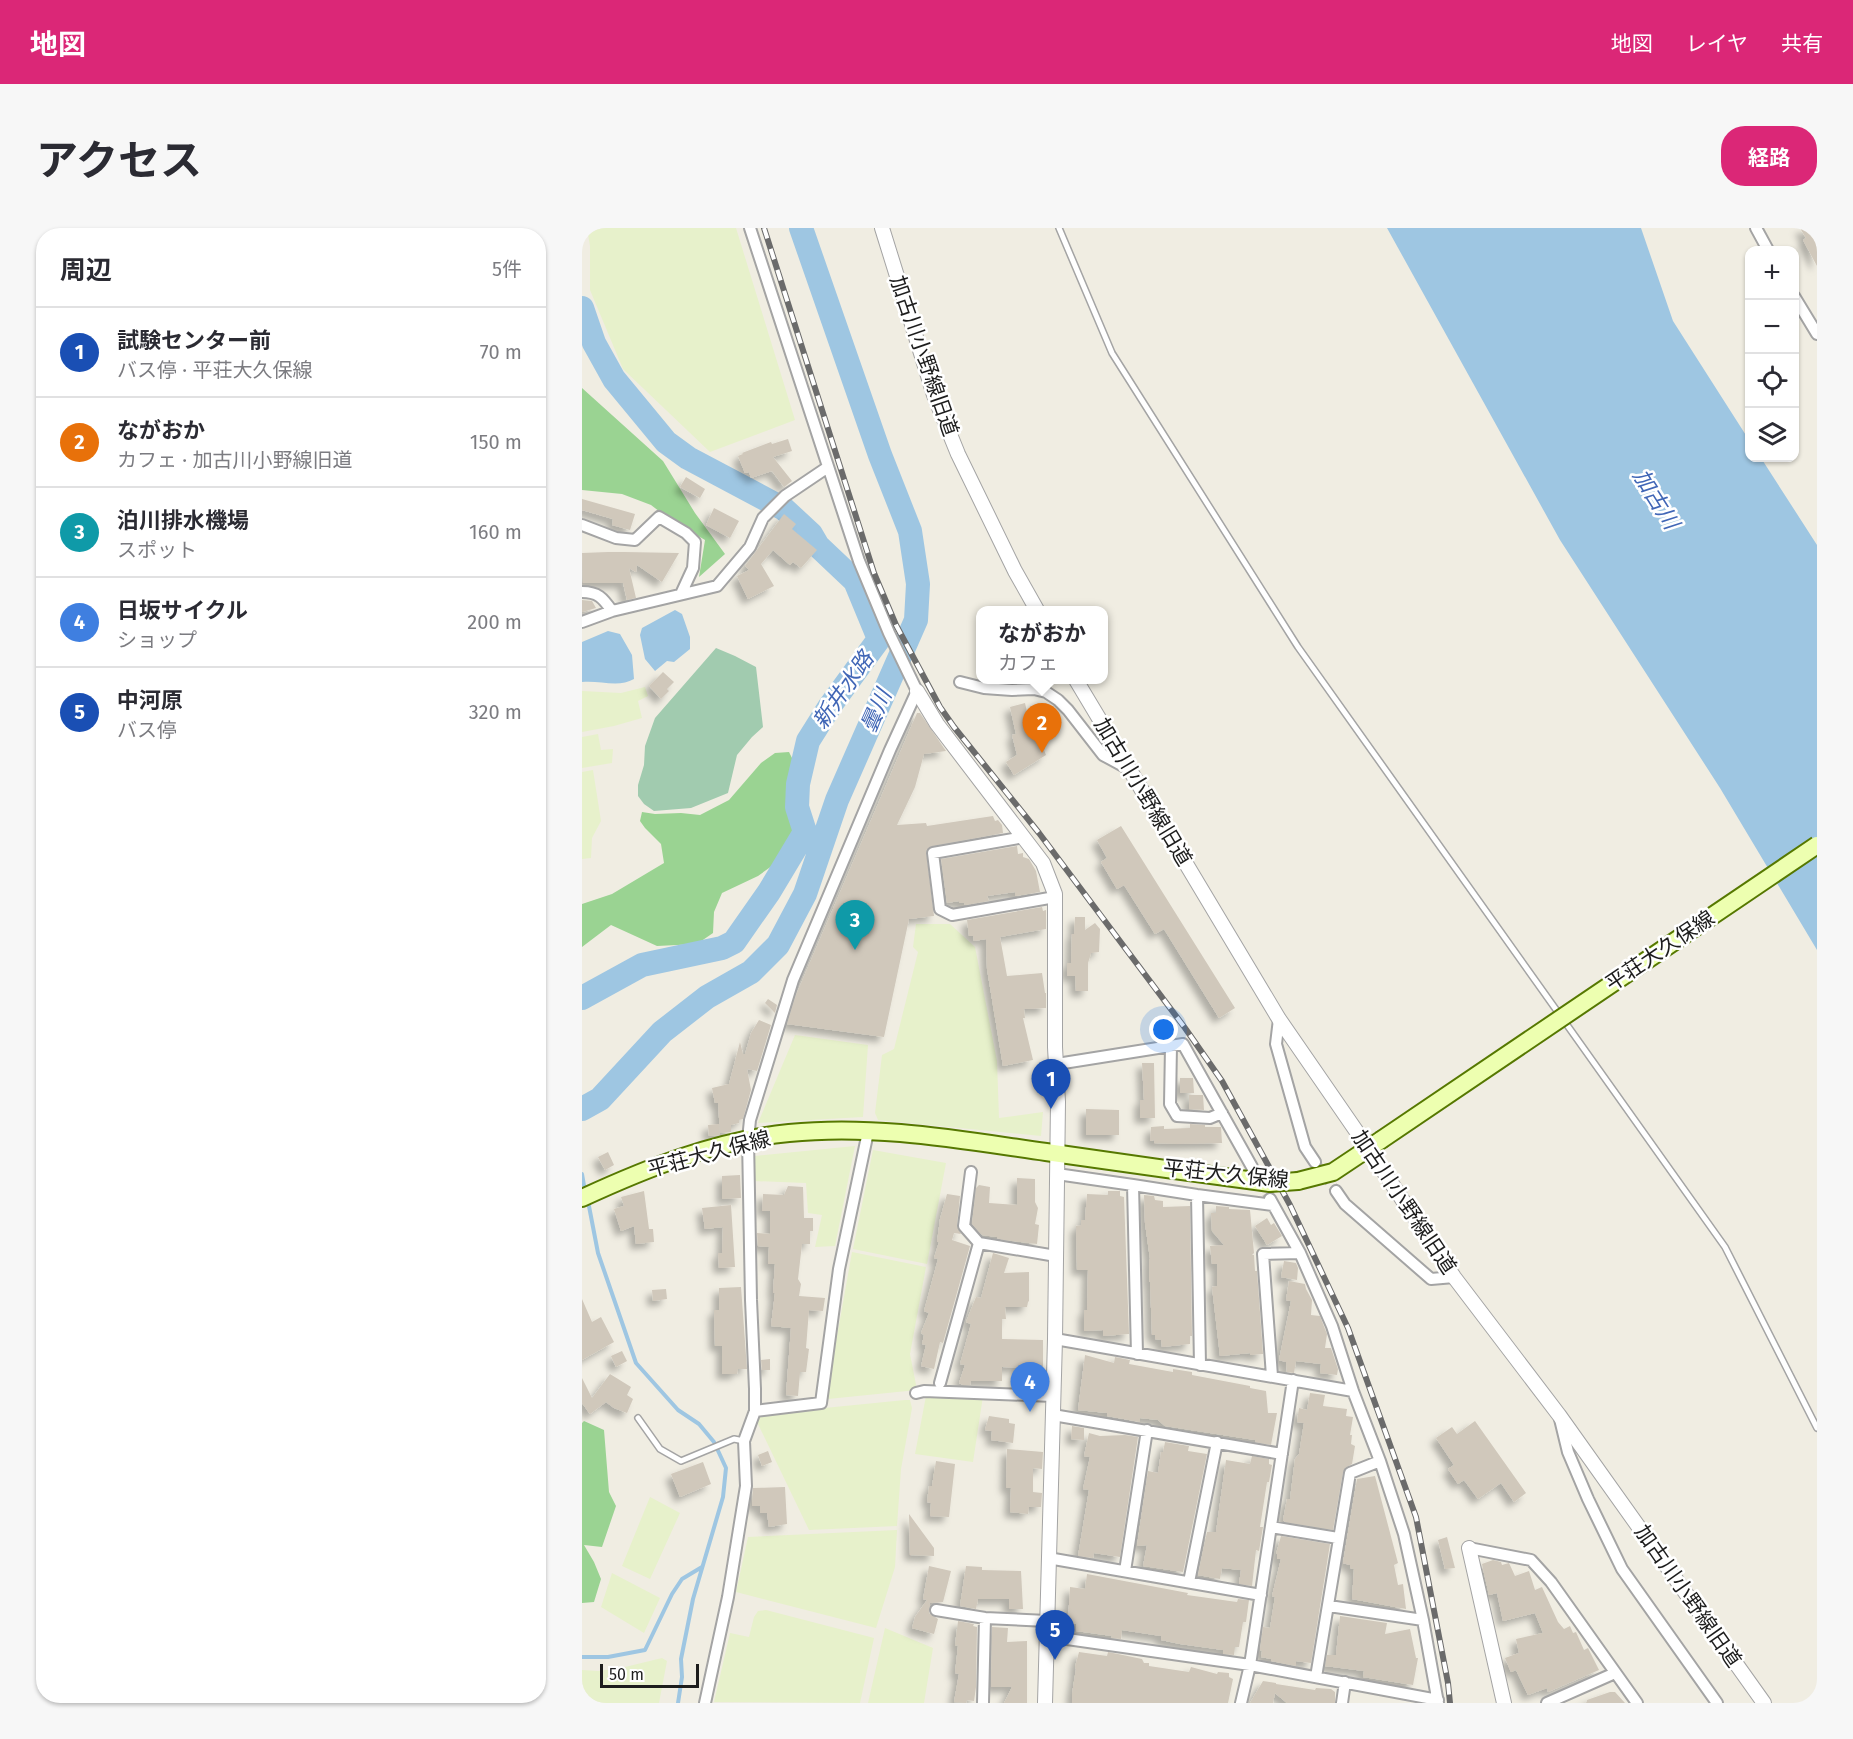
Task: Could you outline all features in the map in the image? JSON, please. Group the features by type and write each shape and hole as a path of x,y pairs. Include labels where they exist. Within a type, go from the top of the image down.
{"main road":[{"name":"平荘大久保線","path":"588,1195 630,1176 698,1152 748,1139 788,1133 868,1131 940,1136 1057,1154 1271,1196 1298,1181 1333,1172 1817,845"}],"street":[{"path":"750,228 859,561 889,633 915,687 943,732 1043,863 1052,883 1055,897 1055,1047 1058,1084 1055,1339 1045,1703"},
{"name":"加古川小野線旧道","path":"882,228 934,395 963,464 1015,571 1035,606"},
{"path":"1756,228 1766,246"},
{"path":"1796,300 1817,334"},
{"path":"582,622 612,611 717,586 750,548 763,518 785,496 828,467"},
{"path":"582,525 616,538 635,540 659,518 686,533 695,542 693,568 681,594"},
{"path":"582,592 592,592 602,596 612,611"},
{"path":"960,682 1012,690 1034,688 1046,692 1068,710 1103,755 1130,770"},
{"name":"加古川小野線旧道","path":"1078,684 1279,1019 1375,1144 1454,1277 1559,1414 1764,1703"},
{"path":"705,1703 729,1597 746,1486 744,1441 755,1411 748,1139 750,1120 793,980 915,687"},
{"path":"1024,837 933,852 940,909 952,915 1055,897"},
{"path":"1279,1019 1276,1044 1305,1147 1315,1162"},
{"path":"1057,1064 1183,1044 1252,1167"},
{"path":"1171,1046 1170,1104 1177,1116 1210,1118 1222,1113"},
{"path":"755,1411 821,1403 839,1269 868,1131"},
{"path":"971,1172 964,1226 979,1243 1056,1256"},
{"path":"1046,1636 1250,1665 1438,1701 1404,1534 1380,1461 1353,1391 1332,1326 1300,1253 1271,1196 1197,1195 1057,1174"},
{"path":"958,1182 970,1184"},
{"path":"1133,1185 1137,1354"},
{"path":"1336,1191 1345,1204 1431,1279 1454,1277"},
{"path":"1197,1195 1200,1365"},
{"path":"940,1383 979,1243"},
{"path":"1272,1376 1263,1254 1300,1253"},
{"path":"1055,1339 1353,1391"},
{"path":"1241,1703 1250,1665 1293,1380"},
{"path":"916,1393 936,1391 1053,1396"},
{"path":"1559,1414 1568,1452 1622,1569 1717,1703"},
{"path":"1053,1415 1282,1454"},
{"path":"1125,1571 1147,1430"},
{"path":"1190,1582 1217,1442"},
{"path":"1316,1677 1350,1473 1380,1461"},
{"path":"1271,1527 1338,1538"},
{"path":"1503,1703 1469,1548 1531,1560 1551,1582 1637,1703"},
{"path":"1048,1558 1261,1595"},
{"path":"1329,1606 1423,1620"},
{"path":"936,1610 985,1618 1047,1621"},
{"path":"983,1703 985,1618"},
{"path":"1547,1703 1615,1673"},
{"path":"1342,1703 1344,1682"}],"lane":[{"path":"1059,228 1118,363 1299,647 1725,1246 1817,1428"},
{"path":"638,1418 660,1449 681,1461 734,1439 744,1441"}],"green space":[{"path":"587,228 736,228 795,420 710,452 623,369 590,290 590,246"},
{"path":"582,388 663,461 695,513 725,554 699,577 705,540 651,505 622,494 582,490"},
{"path":"716,648 756,667 763,727 737,755 728,793 691,808 654,811 638,796 638,785 644,765 645,746 655,718"},
{"path":"645,687 648,696 638,701 642,718 582,732 582,691 621,693"},
{"path":"598,734 601,750 613,749 612,763 582,768 582,737"},
{"path":"789,752 795,764 789,805 795,819 792,839 776,863 758,876 722,893 714,912 713,933 697,944 657,946 611,925 582,947 582,904 612,894 664,863 661,844 640,821 642,812 700,815 729,800 761,763 775,753"},
{"path":"593,770 601,821 592,838 591,858 582,859 582,772"},
{"path":"916,924 950,924 975,947 997,1061 999,1118 1043,1112 1041,1136 878,1120 875,1113 882,1055 894,1049 918,952 913,947"},
{"path":"795,1035 868,1045 863,1117 758,1123"},
{"path":"855,1146 835,1246 815,1247 822,1215 808,1213 806,1183 752,1181 755,1156"},
{"path":"873,1150 946,1163 927,1264 853,1249"},
{"path":"852,1252 926,1267 910,1354 917,1390 826,1398"},
{"path":"926,1396 983,1396 973,1462 915,1454"},
{"path":"910,1400 912,1408 901,1469 897,1526 809,1530 758,1424 758,1417 774,1413"},
{"path":"584,1421 604,1430 609,1492 616,1506 602,1547 584,1545 601,1579 594,1602 582,1603 582,1423"},
{"path":"650,1497 680,1513 650,1579 622,1566"},
{"path":"897,1530 895,1567 876,1628 736,1592 748,1537"},
{"path":"612,1573 660,1598 644,1633 601,1607"},
{"path":"766,1610 874,1638 860,1703 714,1702 730,1633 749,1637 754,1617 758,1611"},
{"path":"885,1628 933,1648 924,1703 868,1703"},
{"path":"662,1658 667,1661 659,1703 582,1703 582,1670 598,1671 621,1668"}],"water":[{"name":"加古川","path":"1387,228 1641,228 1673,321 1745,434 1745,462 1764,462 1817,545 1817,950 1720,788 1560,540"},
{"path":"675,610 682,614 690,637 690,649 674,662 667,661 655,671 645,659 640,635 642,628"},
{"path":"608,631 620,634 632,655 634,679 622,683 582,682 582,642"}],"building":[{"path":"1800,228 1817,228 1817,266 1803,240 1806,238"},
{"path":"788,439 792,451 773,457 792,481 784,487 772,471 751,478 749,472 745,473 738,456 771,442 772,444"},
{"path":"686,477 705,489 700,498 680,487"},
{"path":"582,499 635,514 630,530 612,525 613,519 582,510"},
{"path":"714,508 739,521 730,538 706,525"},
{"path":"784,514 796,524 792,529 817,550 801,568 793,562 790,565 773,550 761,564 774,586 748,599 737,576 749,570 745,566"},
{"path":"582,553 679,553 662,582 637,565 636,572 629,568 636,598 627,600 623,583 583,583"},
{"path":"582,600 592,601 596,608 582,612"},
{"path":"663,672 674,682 661,699 649,686"},
{"path":"1025,703 1030,725 1050,720 1052,731 1039,735 1046,755 1014,775 1006,762 1017,755 1012,735 1016,734 1010,707"},
{"path":"917,713 920,713 946,751 924,754 915,787 897,825 926,823 927,826 993,816 995,821 998,820 1002,825 1003,833 932,846 926,850 934,916 909,919 884,1037 787,1024 796,995"},
{"path":"1121,826 1235,1008 1219,1018 1164,929 1155,934 1124,885 1117,889 1101,862 1107,858 1097,840"},
{"path":"1017,846 1018,854 1023,853 1023,857 1029,859 1036,871 1040,892 1015,896 1015,892 987,896 989,901 965,905 959,901 947,903 941,859"},
{"path":"1042,907 1043,911 1046,910 1046,929 1000,937 1007,976 1042,973 1046,993 1046,1008 1024,1009 1025,1018 1023,1018 1033,1060 1003,1066 987,969 986,939 974,941 973,936 969,936 967,920"},
{"path":"1075,917 1085,917 1085,930 1095,923 1100,929 1099,952 1091,953 1088,963 1088,991 1076,991 1075,976 1067,976 1067,963 1071,963"},
{"path":"768,999 777,1005 775,1013 765,1003"},
{"path":"759,1020 771,1025 757,1071 747,1069 751,1090 743,1119 731,1125 731,1132 720,1133 718,1103 715,1103 712,1088 729,1084 740,1042 743,1054 745,1054 751,1033"},
{"path":"1142,1063 1154,1063 1155,1118 1140,1118 1140,1100 1144,1100"},
{"path":"1180,1078 1193,1078 1194,1093 1180,1093"},
{"path":"1189,1095 1203,1095 1204,1110 1189,1109"},
{"path":"1086,1109 1119,1110 1119,1135 1086,1135"},
{"path":"719,1124 720,1135 709,1136 708,1125"},
{"path":"1190,1124 1221,1127 1222,1143 1176,1144 1150,1141 1151,1127 1190,1128"},
{"path":"608,1152 614,1165 605,1170 598,1157"},
{"path":"740,1175 741,1198 722,1199 722,1176"},
{"path":"1017,1178 1035,1179 1035,1202 1038,1208 1035,1224 1039,1225 1037,1244 982,1235 972,1224 976,1188 979,1185 990,1187 989,1203 1017,1205"},
{"path":"788,1186 803,1187 804,1218 813,1218 810,1244 802,1244 798,1279 801,1284 799,1296 825,1298 823,1311 809,1310 806,1348 809,1349 806,1372 800,1372 798,1396 786,1395 791,1328 771,1326 775,1293 773,1293 775,1264 768,1264 769,1247 758,1246 757,1233 770,1234 770,1211 762,1211 763,1194 784,1195"},
{"path":"644,1191 649,1229 653,1229 654,1242 636,1244 634,1226 621,1231 614,1209 624,1206 621,1197"},
{"path":"1108,1191 1120,1191 1120,1196 1124,1197 1129,1334 1103,1336 1103,1330 1084,1331 1088,1270 1077,1270 1076,1226 1081,1225 1081,1220 1085,1220 1087,1194 1108,1195"},
{"path":"947,1194 960,1196 957,1226 961,1234 954,1233 952,1240 970,1246 943,1343 940,1342 934,1369 921,1366 926,1345 922,1344 924,1335 921,1333 929,1313 924,1311 938,1259 934,1258 939,1242 937,1242 940,1219"},
{"path":"1144,1195 1154,1196 1155,1200 1163,1201 1163,1207 1190,1206 1192,1336 1190,1336 1190,1344 1162,1347 1161,1340 1155,1339 1155,1335 1152,1335 1150,1259"},
{"path":"731,1205 735,1267 719,1268 718,1253 722,1253 723,1227 705,1229 702,1208"},
{"path":"1216,1206 1250,1210 1254,1253 1252,1255 1254,1255 1255,1271 1257,1271 1263,1354 1220,1356 1212,1287 1217,1286 1217,1264 1212,1264 1210,1246 1224,1245 1212,1231 1211,1213 1216,1213"},
{"path":"1267,1218 1271,1225 1274,1223 1282,1236 1267,1245 1255,1226"},
{"path":"993,1253 1009,1258 1004,1273 1029,1272 1027,1307 1005,1307 1006,1319 1002,1319 1002,1339 1043,1340 1043,1368 1002,1367 1002,1381 971,1381 970,1385 963,1385 959,1383 965,1365 960,1364 971,1324 966,1322 976,1297 981,1298"},
{"path":"1284,1261 1296,1263 1297,1280 1281,1277"},
{"path":"1289,1281 1305,1284 1312,1300 1311,1315 1320,1316 1327,1334 1325,1348 1331,1348 1338,1369 1337,1375 1320,1373 1321,1364 1296,1361 1294,1373 1287,1372 1286,1362 1279,1360 1291,1301 1286,1300"},
{"path":"741,1287 747,1369 738,1369 737,1374 722,1374 722,1346 715,1346 714,1310 719,1310 719,1288"},
{"path":"666,1289 667,1299 653,1301 652,1290"},
{"path":"582,1299 592,1322 601,1317 614,1342 582,1360"},
{"path":"622,1351 627,1361 616,1367 611,1356"},
{"path":"1085,1355 1114,1363 1115,1357 1130,1360 1129,1364 1173,1372 1173,1369 1192,1372 1192,1375 1266,1391 1268,1413 1277,1413 1271,1445 1255,1442 1255,1440 1165,1426 1158,1420 1140,1418 1140,1422 1107,1416 1107,1413 1078,1410"},
{"path":"770,1359 770,1370 762,1370 761,1360"},
{"path":"610,1374 631,1387 627,1395 633,1399 627,1413 606,1402 590,1414 582,1403 582,1378 592,1398"},
{"path":"1310,1393 1325,1395 1323,1406 1347,1409 1346,1416 1353,1417 1350,1435 1352,1435 1351,1444 1355,1446 1352,1464 1343,1472 1333,1530 1283,1520 1287,1499 1290,1499 1295,1459 1299,1454 1304,1423 1297,1422 1299,1408 1307,1410"},
{"path":"989,1416 1009,1419 1009,1423 1015,1424 1013,1443 991,1440 992,1431 985,1430"},
{"path":"1475,1421 1526,1493 1514,1502 1501,1483 1478,1499 1464,1480 1458,1484 1448,1469 1454,1465 1436,1438 1452,1427 1457,1434"},
{"path":"1072,1426 1084,1428 1084,1440 1071,1439"},
{"path":"1089,1433 1100,1436 1138,1437 1120,1557 1094,1553 1093,1558 1078,1556 1089,1490 1083,1489 1090,1457 1084,1456"},
{"path":"1165,1442 1189,1446 1188,1451 1207,1454 1183,1572 1143,1566 1147,1545 1137,1546 1148,1471 1158,1473"},
{"path":"1007,1449 1043,1452 1042,1469 1033,1468 1033,1492 1042,1493 1041,1507 1029,1507 1028,1514 1010,1512 1011,1488 1006,1488"},
{"path":"768,1451 772,1462 762,1466 758,1455"},
{"path":"1252,1456 1269,1459 1269,1464 1272,1465 1269,1482 1267,1482 1260,1527 1263,1527 1259,1551 1256,1550 1252,1586 1239,1584 1241,1570 1222,1568 1220,1579 1198,1575 1207,1532 1216,1532 1226,1460 1250,1464"},
{"path":"936,1461 955,1464 949,1517 930,1516 931,1503 927,1502"},
{"path":"703,1462 711,1484 680,1497 671,1474"},
{"path":"1375,1476 1398,1563 1394,1565 1398,1585 1403,1584 1406,1609 1352,1599 1354,1569 1343,1563 1357,1479"},
{"path":"785,1487 787,1524 769,1527 767,1513 760,1513 760,1506 752,1506 753,1488"},
{"path":"909,1514 934,1548 934,1556 910,1555"},
{"path":"1281,1536 1330,1544 1311,1663 1296,1661 1296,1666 1261,1657 1262,1651 1260,1650 1263,1627 1270,1628 1275,1597 1272,1596 1281,1559 1277,1559 1276,1554"},
{"path":"1447,1537 1455,1568 1445,1569 1438,1540"},
{"path":"1493,1560 1501,1562 1502,1565 1509,1563 1515,1576 1529,1571 1535,1590 1542,1587 1558,1622 1564,1629 1570,1626 1573,1633 1576,1632 1584,1650 1588,1648 1599,1670 1548,1692 1547,1688 1528,1695 1516,1670 1511,1672 1505,1658 1519,1653 1516,1639 1543,1633 1535,1613 1503,1621 1497,1593 1489,1595 1482,1564"},
{"path":"929,1566 951,1571 943,1602 929,1603 929,1613 938,1619 934,1634 912,1628 915,1617 927,1600 923,1599"},
{"path":"966,1566 982,1567 982,1570 1021,1571 1023,1609 1009,1609 1009,1599 978,1599 976,1609 960,1606"},
{"path":"1087,1574 1188,1593 1187,1595 1237,1602 1238,1599 1249,1600 1239,1647 1235,1647 1234,1655 1223,1654 1223,1650 1161,1640 1161,1636 1122,1630 1121,1639 1076,1631 1076,1624 1068,1622 1070,1587 1085,1589"},
{"path":"1340,1616 1387,1623 1385,1634 1410,1629 1416,1658 1418,1658 1413,1685 1363,1677 1364,1671 1325,1666 1327,1655 1336,1655"},
{"path":"958,1621 974,1624 973,1626 977,1627 974,1701 967,1700 966,1703 954,1702 959,1674 955,1673"},
{"path":"992,1627 1008,1628 1007,1642 1027,1641 1027,1703 1004,1703 1012,1687 991,1687"},
{"path":"1079,1652 1107,1656 1108,1652 1142,1659 1144,1663 1149,1663 1149,1666 1189,1672 1191,1667 1217,1674 1218,1672 1229,1673 1229,1677 1233,1679 1228,1703 1072,1703 1075,1667"},
{"path":"1263,1681 1315,1690 1316,1688 1331,1689 1335,1692 1335,1703 1287,1703 1275,1693 1273,1703 1250,1703"},
{"path":"1615,1692 1625,1703 1585,1703 1587,1700"}],"waterway":[{"name":"曇川","path":"582,1109 600,1099 662,1032 707,997 751,972 778,945 805,894 837,800 916,620 918,584 910,531 880,455 801,228"},
{"name":"新井水路","path":"582,308 594,343 614,379 666,442 688,458 784,509 855,581 879,639 830,706 808,741 798,784 797,807 805,832 769,892 734,942 722,948 642,965 582,998"},
{"path":"582,1174 585,1191"},
{"path":"588,1201 598,1253 636,1363 678,1410 699,1424 714,1442 726,1468 723,1497 693,1599 681,1659 682,1677 678,1703"},
{"path":"582,1657 608,1657 645,1650 672,1594 682,1579 702,1567"}],"tunnel":[{"path":"1315,1162 1336,1191"},
{"path":"1252,1167 1270,1199"}],"railway":[{"path":"764,228 874,573 896,625 940,707 954,727 1039,833 1222,1081 1290,1205 1348,1328 1416,1517 1450,1703"}],"place":[{"name":"ながおか","path":"1042,753"},
{"name":"泊川排水機場","path":"855,950"},
{"name":"試験センター前","path":"1051,1109"},
{"name":"日坂サイクル","path":"1030,1412"},
{"name":"中河原","path":"1055,1660"}]}
